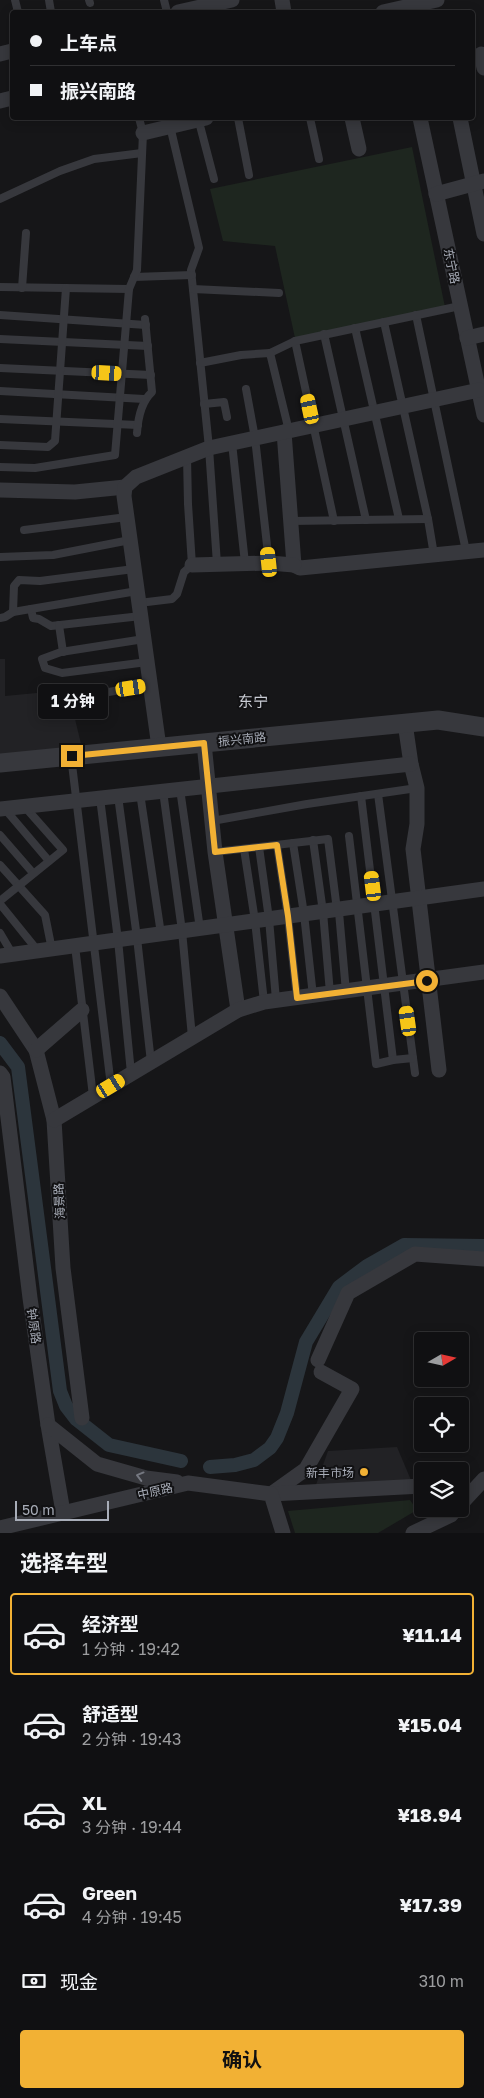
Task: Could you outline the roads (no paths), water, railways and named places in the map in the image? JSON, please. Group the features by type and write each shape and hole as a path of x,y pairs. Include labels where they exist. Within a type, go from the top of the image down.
{"street":[{"path":"184,10 205,3 232,0"},
{"path":"392,9 437,0"},
{"path":"143,133 193,120"},
{"path":"352,120 358,149"},
{"name":"东宁路","path":"420,120 484,415"},
{"path":"461,120 479,183 484,234"},
{"path":"436,194 479,183"},
{"path":"467,338 484,334"},
{"path":"159,747 124,496 126,487 136,477 209,448 478,390"},
{"path":"287,431 294,565"},
{"path":"0,490 75,492 126,487"},
{"path":"192,565 269,562 294,565 300,568 484,550"},
{"name":"振兴南路","path":"0,763 438,720 484,727"},
{"path":"405,723 411,764 417,788 417,824 413,848 427,981 439,1070"},
{"path":"204,743 215,852 238,1010"},
{"path":"2,808 411,764"},
{"path":"6,956 484,889"},
{"path":"54,1120 238,1010 270,1001 385,987 484,972"},
{"name":"海景路","path":"3,1005 36,1050 54,1120 63,1268 82,1418"},
{"path":"36,1050 82,1010"},
{"name":"钟原路","path":"0,1073 48,1425 63,1512"},
{"path":"283,1533 272,1494 306,1469 352,1389 319,1366 348,1293 415,1254 484,1259"},
{"path":"48,1425 97,1464 146,1478 188,1483"},
{"path":"469,1495 481,1481"},
{"name":"中原路","path":"0,1528 188,1483 272,1494 414,1486"},
{"path":"413,1533 448,1517"}],"lane":[{"path":"0,466 34,468 115,455 129,290 137,270 143,133 140,120"},
{"path":"201,120 214,180"},
{"path":"238,120 249,175"},
{"path":"310,120 319,159"},
{"path":"170,126 199,248 191,270 209,448 217,564"},
{"path":"0,199 60,171 94,159 142,153"},
{"path":"22,288 26,233"},
{"path":"134,277 192,275"},
{"path":"0,287 129,290"},
{"path":"0,445 48,447 55,441 66,288"},
{"path":"193,289 279,293"},
{"path":"200,363 241,355 270,353 295,340 460,306"},
{"path":"0,315 126,323 145,322 152,392 144,399 138,429 118,424 0,419"},
{"path":"416,315 466,551"},
{"path":"384,322 428,519 434,555"},
{"path":"355,328 399,519"},
{"path":"324,334 366,520"},
{"path":"0,339 148,346"},
{"path":"295,340 334,521"},
{"path":"270,353 287,431"},
{"path":"0,368 150,375"},
{"path":"246,389 255,438 269,562"},
{"path":"0,392 144,399"},
{"path":"204,404 224,402 228,417"},
{"path":"232,443 245,563"},
{"path":"0,618 5,618 13,612 31,609 139,603 172,599 177,594 184,572 192,565 187,457"},
{"path":"24,530 127,517"},
{"path":"291,521 428,519"},
{"path":"0,557 53,555 130,540"},
{"path":"13,612 14,586 19,580 40,581 134,569"},
{"path":"31,609 33,618 39,619 51,626 59,626 139,603"},
{"path":"59,626 63,652"},
{"path":"144,639 63,652 42,659 45,668 62,673 147,662"},
{"path":"73,698 150,686"},
{"path":"72,756 111,1086"},
{"path":"212,821 307,804 417,788"},
{"path":"180,789 200,929"},
{"path":"163,791 182,932 192,1037"},
{"path":"140,794 160,934"},
{"path":"378,794 415,1073"},
{"path":"118,796 137,938 150,1062"},
{"path":"362,796 393,1060"},
{"path":"100,798 118,940 131,1074"},
{"path":"24,806 63,850 0,902 45,951"},
{"path":"2,808 49,861"},
{"path":"0,835 33,873"},
{"path":"349,836 376,1064 413,1058"},
{"path":"215,852 328,838 330,994"},
{"path":"313,840 330,911"},
{"path":"293,843 304,914 313,996"},
{"path":"277,845 288,916 297,998"},
{"path":"259,847 262,920 270,1001"},
{"path":"244,849 262,920 270,1001"},
{"path":"0,865 45,915 45,951"},
{"path":"330,911 339,912 346,992"},
{"path":"0,933 6,956"},
{"path":"75,946 93,1096"}],"waterway":[{"path":"0,1043 18,1067 60,1391 66,1406 76,1419 109,1445 181,1461"},
{"path":"210,1467 235,1465 254,1460 270,1448 277,1438 287,1413 306,1342 339,1287 367,1266 404,1245 484,1246"}],"place":[{"name":"新丰市场","path":"364,1472"}],"district":[{"name":"东宁","path":"253,701"}]}
